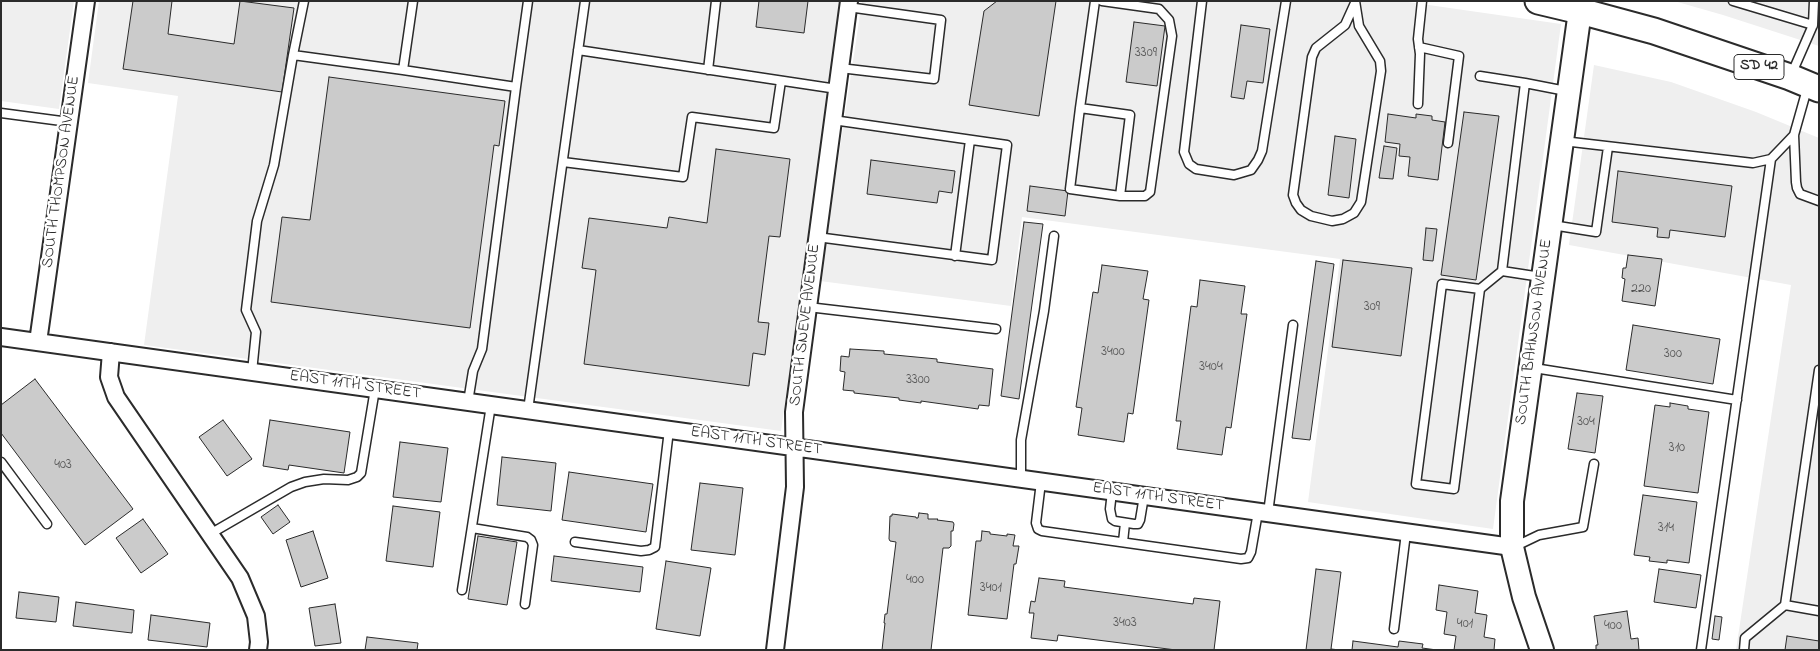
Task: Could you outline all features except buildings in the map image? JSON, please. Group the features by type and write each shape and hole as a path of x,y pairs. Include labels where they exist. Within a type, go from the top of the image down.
{"main road":[{"name":"SD 42","path":"1538,1 1580,6 1806,84"}],"street":[{"name":"SOUTH THOMPSON AVENUE","path":"38,342 86,1"},
{"name":"SOUTH SNEVE AVENUE","path":"775,650 795,487 794,412 848,4"},
{"name":"SOUTH BAHNSON AVENUE","path":"1542,650 1524,597 1512,547 1514,484 1580,6"},
{"name":"EAST 11TH STREET","path":"1,337 1512,547"},
{"path":"111,352 109,377 116,397 240,578 256,616 258,650"}],"lane":[{"path":"252,372 256,332 246,310 257,221 274,165 304,1"},
{"path":"403,70 412,1"},
{"path":"468,402 472,372 482,349 528,1"},
{"path":"528,410 585,1"},
{"path":"708,70 716,1"},
{"path":"1095,1 1070,189 1120,196 1145,196 1150,192 1172,36 1169,20 1159,9 1102,1"},
{"path":"1202,1 1184,146 1185,158 1196,169 1234,175 1251,170 1258,160 1265,136 1286,1"},
{"path":"1418,104 1418,39 1422,1"},
{"path":"1733,1 1817,23"},
{"path":"1814,1 1817,23 1794,136 1796,188 1800,194 1819,201"},
{"path":"1355,2 1359,26 1380,62 1381,71 1361,202 1354,213 1343,219 1332,221 1311,216 1301,210 1293,195 1312,57 1316,48 1345,25 1355,2"},
{"path":"840,68 934,79 941,20 848,4"},
{"path":"1419,48 1459,56 1448,143"},
{"path":"578,50 837,89"},
{"path":"294,55 516,87"},
{"path":"1480,76 1568,91"},
{"path":"563,162 683,178 692,117 774,128 781,80"},
{"path":"1480,289 1442,284 1416,484 1454,489 1480,289 1502,271 1525,83"},
{"path":"1080,108 1130,115 1120,196"},
{"path":"1,113 69,122"},
{"path":"818,237 992,260 1007,145 833,120"},
{"path":"1561,141 1753,163 1771,159 1794,136"},
{"path":"955,256 970,140"},
{"path":"1550,225 1596,232 1608,146"},
{"path":"1701,650 1771,159"},
{"path":"1021,479 1021,440 1044,311 1054,236"},
{"path":"1502,271 1542,277"},
{"path":"808,307 996,329"},
{"path":"1041,482 1036,523 1042,531 1241,559 1248,558 1263,513 1293,325"},
{"path":"1530,367 1737,400"},
{"path":"1744,650 1745,638 1785,605 1819,370"},
{"path":"210,534 291,487 305,482 324,479 348,480 357,477 361,472 375,389"},
{"path":"462,590 491,405"},
{"path":"575,542 641,551 649,550 655,546 669,430"},
{"path":"1,462 47,524"},
{"path":"1512,547 1539,535 1583,527 1594,464"},
{"path":"1112,492 1110,509 1112,519 1126,523 1138,524 1144,496"},
{"path":"1123,542 1126,523"},
{"path":"472,528 526,536 531,540 533,545 525,604"},
{"path":"1394,629 1406,533"},
{"path":"1785,605 1819,611"}],"shaded area":[{"path":"1,1 74,1 59,109 1,101"},
{"path":"99,1 840,1 781,431 144,345 178,96 88,83"},
{"path":"862,1 1401,1 1561,24 1493,529 1308,502 1340,259 1022,217 1011,306 820,281"},
{"path":"1674,1 1819,1 1819,46 1723,15"},
{"path":"1594,65 1671,82 1756,112 1819,138 1819,650 1736,650 1791,285 1569,245"}]}
